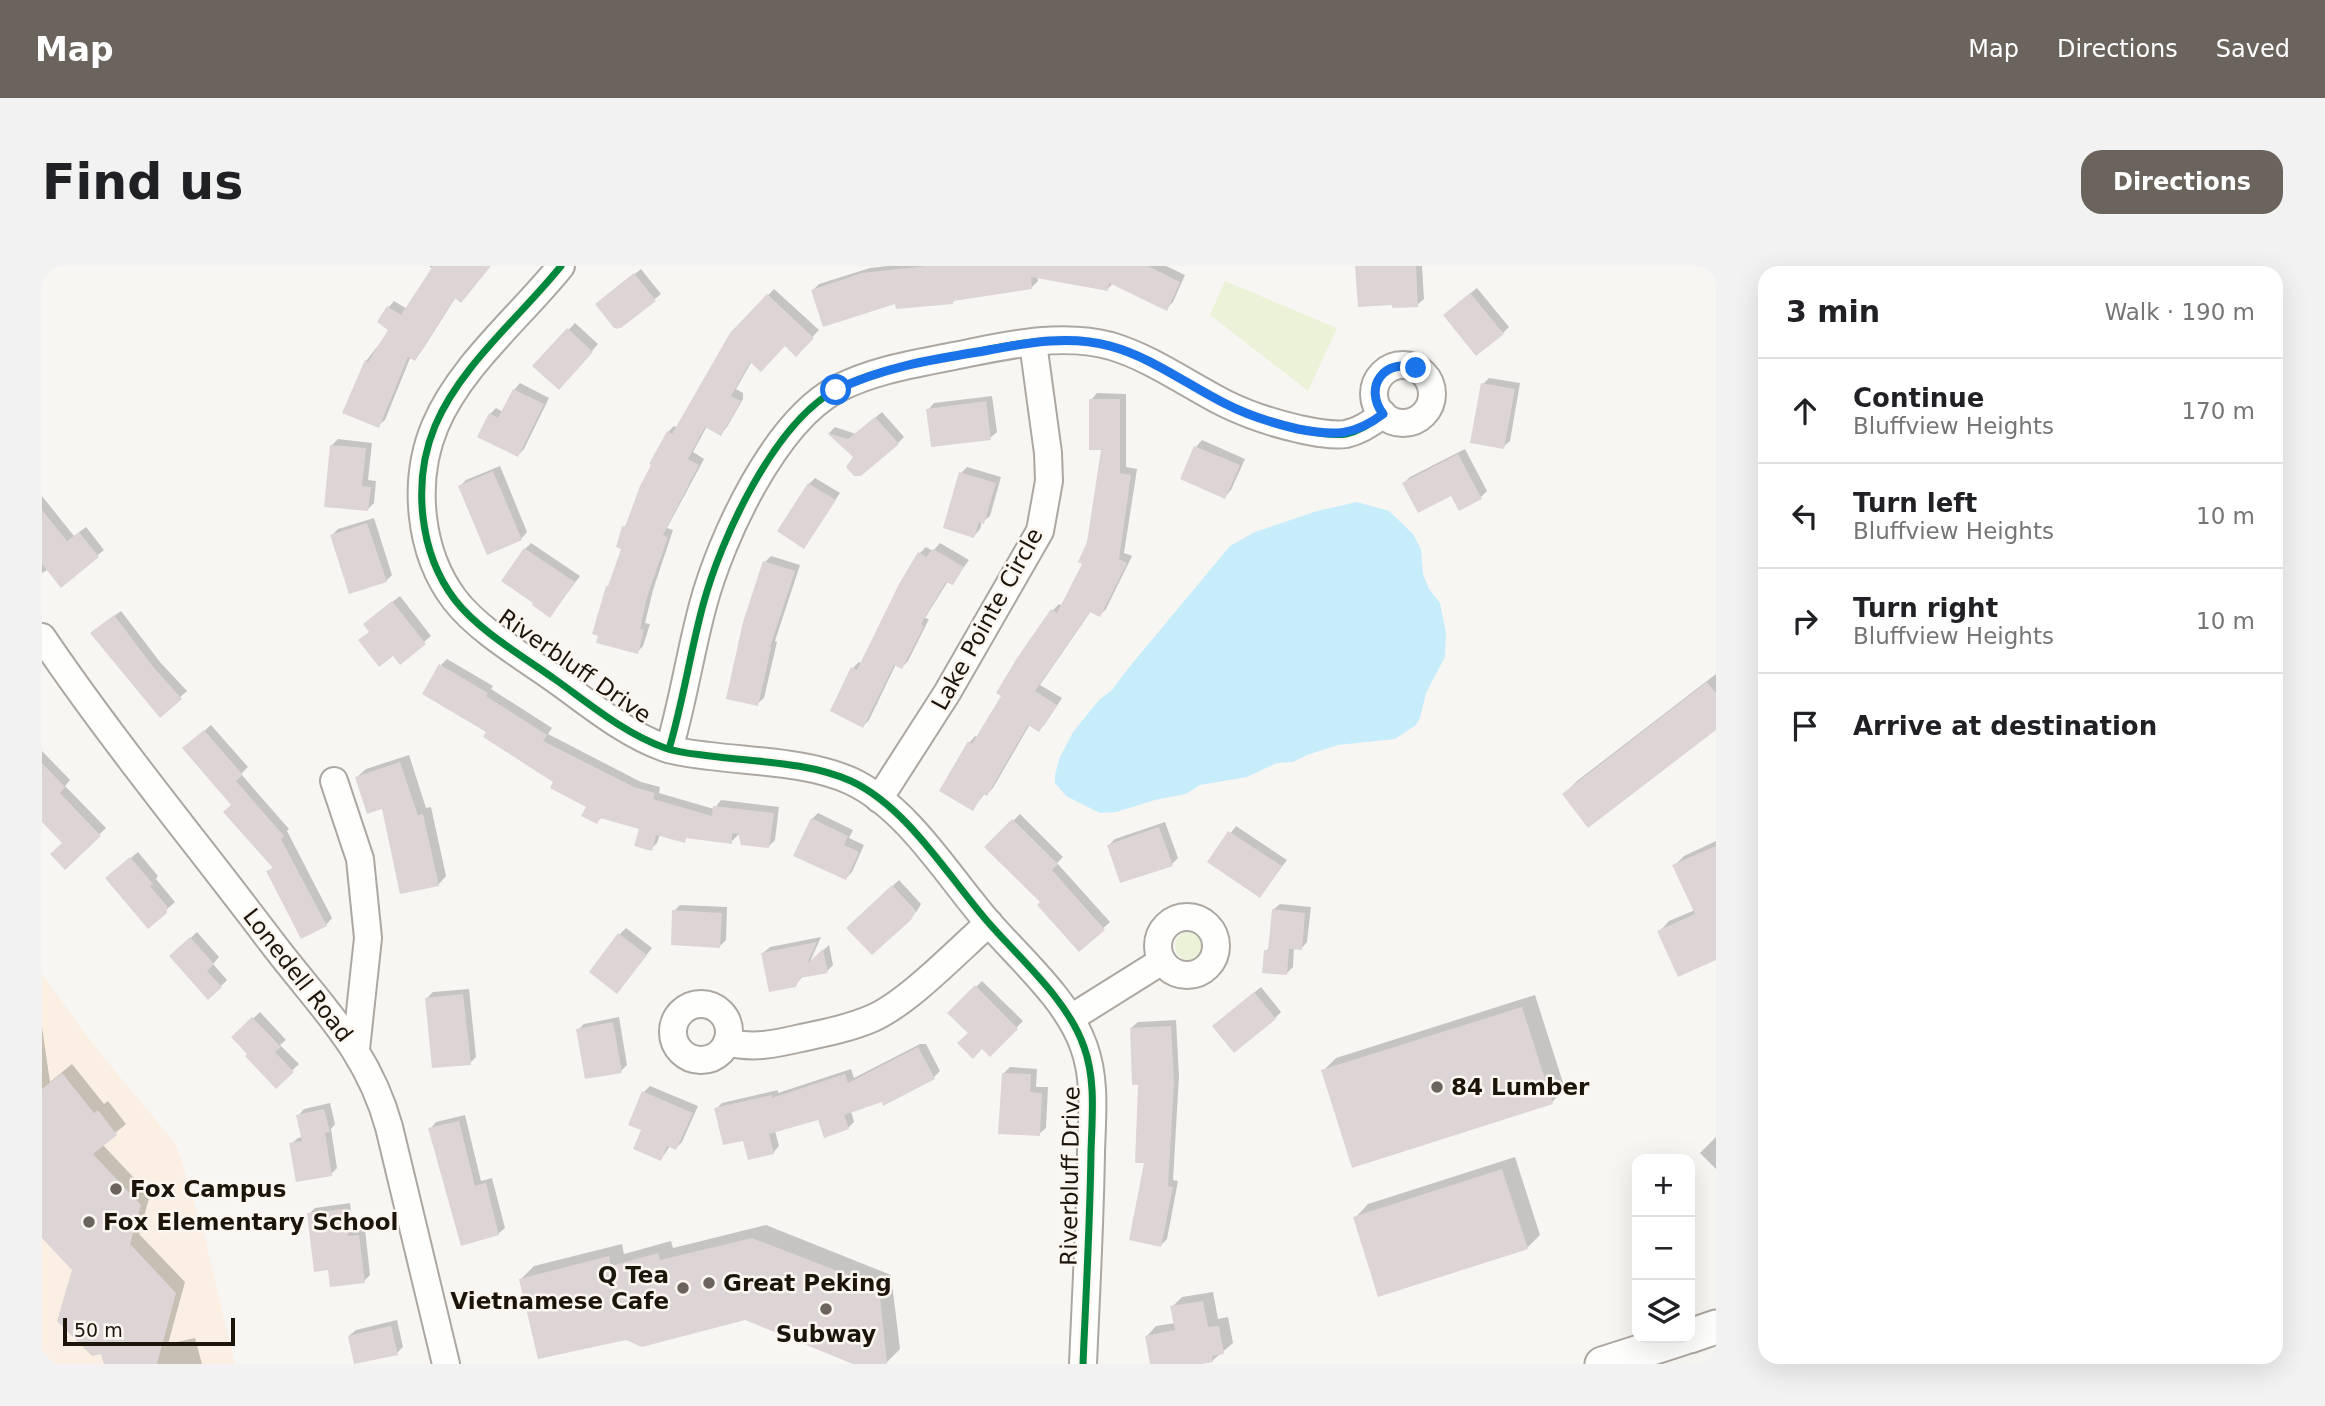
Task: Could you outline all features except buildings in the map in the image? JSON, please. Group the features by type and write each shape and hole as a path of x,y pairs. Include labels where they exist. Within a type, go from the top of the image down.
{"main road":[{"path":"1695,1334 1716,1327"},
{"path":"1602,1364 1667,1343"}],"street":[{"name":"Riverbluff Drive","path":"561,266 468,372 449,398 436,423 426,455 422,483 427,538 442,577 455,600 470,616 622,728 669,749 818,771 854,783 880,799 923,843 1071,1018 1084,1047 1092,1083 1090,1230 1083,1364"},
{"path":"669,749 703,605 719,559 746,499 762,470 793,426 821,400 865,376 911,364 1059,340 1110,346 1160,367 1244,412 1312,432 1346,434 1367,427 1383,414"},
{"name":"Lake Pointe Circle","path":"880,799 947,693 1040,531 1049,481 1048,453 1032,343"},
{"name":"Lonedell Road","path":"42,638 131,761 356,1049 374,1083 386,1116 446,1364"},
{"path":"334,781 360,859 368,938 356,1049"},
{"path":"727,1042 766,1046 848,1028 875,1017 899,1001 989,923"},
{"path":"1071,1018 1162,961"}],"shaded area":[{"name":"Fox Campus","path":"42,974 96,1048 176,1144 204,1234 235,1364 42,1364"}],"green space":[{"path":"1225,281 1337,328 1308,391 1210,315"},
{"path":"1189,932 1199,936 1203,946 1199,956 1189,960 1179,956 1175,946 1179,936"}],"water":[{"path":"1357,502 1389,511 1413,534 1421,549 1423,574 1429,589 1440,603 1446,633 1445,657 1426,693 1416,725 1395,739 1338,745 1293,762 1277,763 1247,777 1200,785 1186,794 1116,812 1100,813 1066,796 1055,783 1055,775 1059,759 1073,732 1099,700 1112,690 1230,546 1255,532 1317,511"}],"cycle path":[{"path":"561,266 475,362 459,383 435,426 423,470 422,493 423,516 433,561 455,600 476,622 608,718 636,735 681,752 817,770 851,781 871,793 908,825 987,921 1055,996 1077,1030 1088,1060 1092,1085 1083,1364"},
{"path":"669,749 703,605 711,578 737,516 753,485 792,428 814,405 851,382 909,365 1012,345 1072,340 1126,351 1233,407 1299,429 1346,434 1366,426 1383,414"}],"place":[{"name":"84 Lumber","path":"1437,1087"},
{"name":"Fox Campus","path":"116,1189"},
{"name":"Fox Elementary School","path":"89,1222"},
{"name":"Great Peking","path":"709,1283"},
{"name":"Q Tea Vietnamese Cafe","path":"683,1288"},
{"name":"Subway","path":"826,1309"}],"route":[{"path":"836,390 865,376 911,364 1032,343 1059,340 1085,342 1131,353 1222,402 1278,424 1312,432 1346,434 1367,427 1383,414 1375,398 1375,389 1383,373 1399,366 1416,368"}]}
